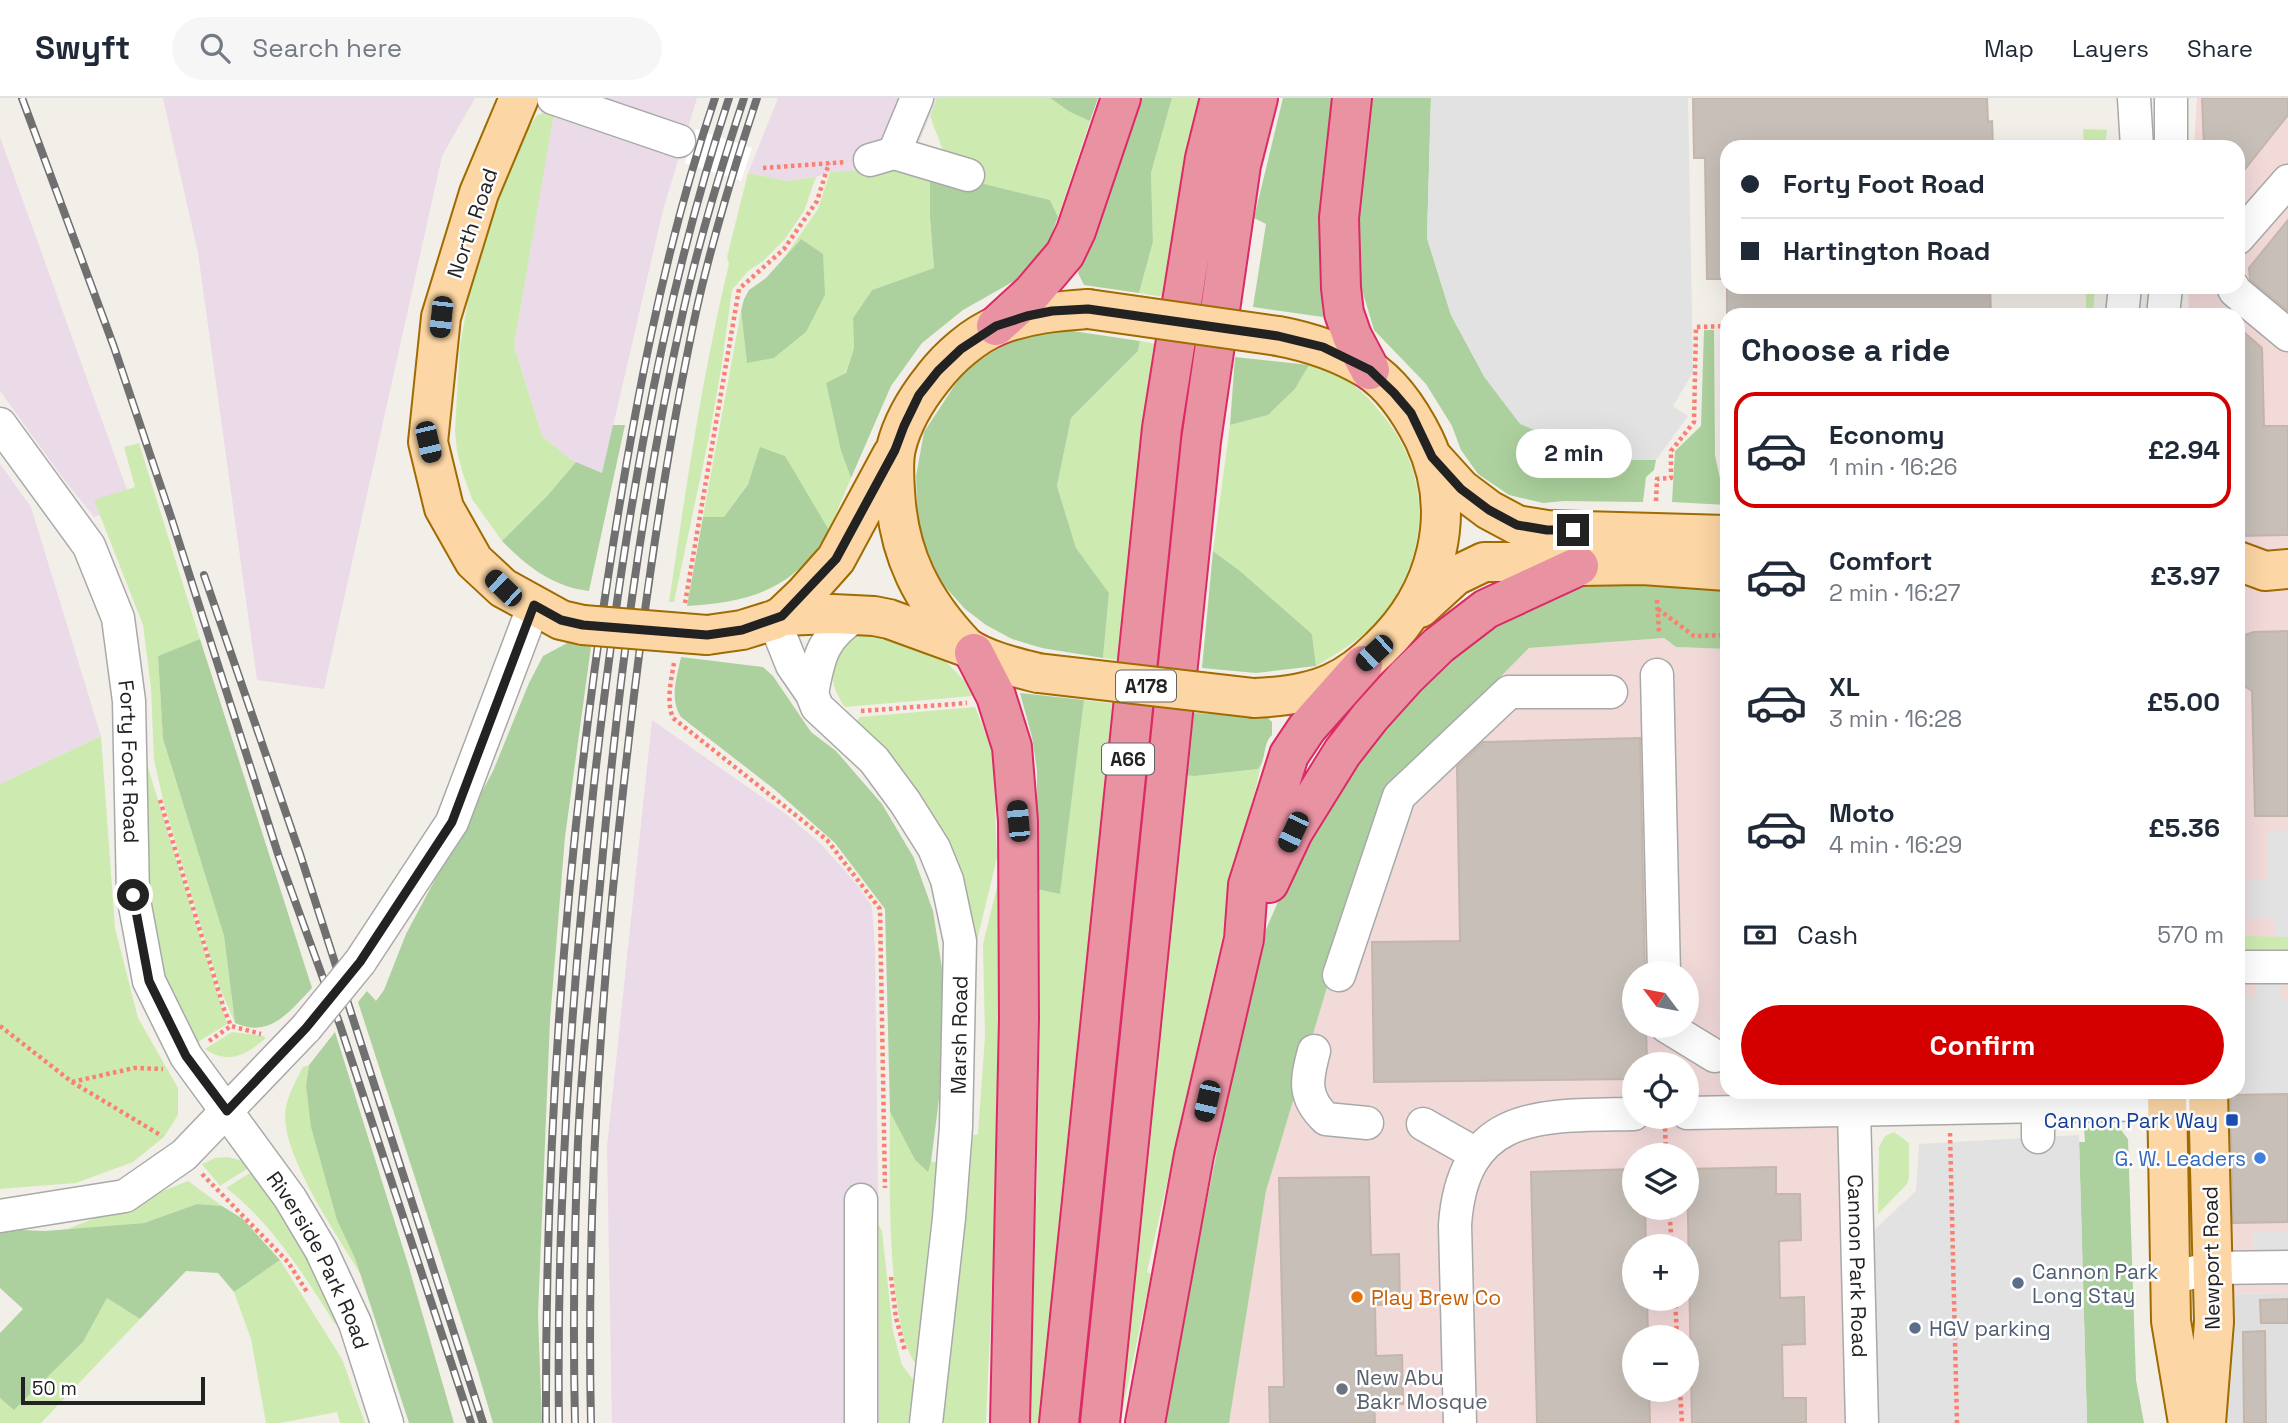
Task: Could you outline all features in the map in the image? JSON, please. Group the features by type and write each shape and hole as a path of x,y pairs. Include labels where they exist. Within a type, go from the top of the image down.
{"highway":[{"path":"996,326 1032,293 1065,254 1076,231 1121,98"},
{"name":"A66","path":"1059,1423 1162,428 1205,158 1220,98"},
{"name":"A66","path":"1100,1423 1201,440 1241,165 1258,98"},
{"path":"1352,98 1339,218 1341,288 1344,313 1370,370"},
{"path":"1244,939 1293,832 1342,753 1378,707 1439,645 1486,609 1579,566"},
{"path":"970,650 996,696 1012,747 1018,821 1019,1018 1010,1423"},
{"path":"1145,1423 1194,1155 1244,939 1248,885 1289,755 1307,728 1363,665"}],"main road":[{"name":"North Road","path":"519,98 479,193 441,317 428,442 444,508 474,561 503,588 534,605"},
{"name":"A178","path":"534,605 561,620 583,625 689,633 742,630 778,618 858,614 889,619 1007,665 1038,673 1254,698 1280,697 1332,683 1363,665 1405,622 1424,591 1434,561 1441,524 1439,493 1432,457 1411,413 1370,370 1323,347 1278,336 1088,309 1052,311 1027,316 996,326 961,349 938,371 919,395 895,450 836,559 778,618"},
{"name":"A178","path":"895,450 895,510 906,557 918,583 937,612 970,650"},
{"path":"1432,457 1461,489 1489,510 1517,525 1547,530 1720,535"},
{"path":"1405,622 1455,576 1484,562 1579,566 1643,565 1720,570"},
{"name":"Newport Road","path":"2167,1099 2171,1321 2188,1423"},
{"name":"Newport Road","path":"2206,1423 2214,1322 2208,1099"}],"street":[{"path":"554,98 680,141"},
{"path":"917,98 882,156 968,175"},
{"path":"2134,98 2137,140"},
{"path":"2171,98 2171,140"},
{"path":"2245,230 2288,181"},
{"path":"2240,294 2288,335"},
{"name":"Forty Foot Road","path":"0,424 89,546 118,618 129,701 133,895 149,981 186,1056 227,1111"},
{"path":"0,1216 125,1196 184,1155 299,1036 360,962 452,822 534,605"},
{"path":"812,694 818,661 828,641 841,625 858,614"},
{"name":"Marsh Road","path":"778,618 792,665 812,694 817,707 874,760 934,848 947,880 960,941 957,1127 926,1423"},
{"path":"1657,675 1664,961"},
{"path":"1339,975 1399,796 1509,692 1611,692"},
{"path":"2245,967 2288,967"},
{"path":"1686,1038 1715,1056"},
{"path":"1314,1051 1308,1092 1314,1108 1326,1119 1367,1123"},
{"path":"1699,1113 1854,1110 1958,1103 2038,1106 2151,1099"},
{"path":"2038,1106 2038,1138"},
{"name":"Cannon Park Road","path":"1854,1110 1862,1423"},
{"name":"Riverside Park Road","path":"227,1111 290,1198 321,1250 355,1323 387,1423"},
{"path":"1460,1423 1455,1225 1457,1200 1476,1154 1508,1128 1527,1121 1550,1116 1622,1114"},
{"path":"1423,1124 1476,1154"},
{"path":"861,1423 873,1198"},
{"path":"2171,1278 2213,1268 2288,1267"}],"path":[{"path":"763,168 829,163 817,201 784,249 739,289 689,633 669,693 670,711 673,718 827,840 880,909 873,1198"},
{"path":"1656,501 1657,479 1671,478 1671,451 1694,422 1696,327 1720,326"},
{"path":"1657,600 1659,632"},
{"path":"1658,609 1695,636 1720,635"},
{"path":"840,729 855,712 980,701 996,696"},
{"path":"157,787 224,1009 232,1026 261,1034 278,1031 299,1036"},
{"path":"1957,1423 1958,1103"},
{"path":"890,1270 896,1318 907,1358 915,1370 932,1373"},
{"path":"1681,1402 1682,1423"}],"shaded area":[{"path":"163,98 475,98 442,156 324,689 257,680 198,253"},
{"path":"556,98 697,98 663,210 602,474 570,459 542,436 514,346"},
{"path":"778,98 937,98 909,167 830,172 787,181 748,173"},
{"path":"1431,98 1688,98 1693,372 1673,406 1688,416 1656,460 1606,460 1520,424 1485,378 1451,315 1427,238"},
{"path":"2197,98 2288,98 2288,1293 2224,1294 2217,1099 2245,1099 2245,308 2189,308 2188,294 2245,294 2245,140 2194,140"},
{"path":"0,137 131,501 94,517 0,391"},
{"path":"0,464 31,507 101,736 0,784"},
{"path":"1664,638 1676,647 1720,649 1720,1099 1875,1099 1866,1100 1878,1423 1229,1423 1266,1191 1385,794 1529,648"},
{"path":"652,720 786,814 821,844 856,883 872,906 875,949 879,1423 612,1423 607,1147"},
{"path":"2288,830 2288,937 2275,936 2274,918 2248,919 2247,880 2268,879 2267,831"},
{"path":"2256,961 2288,962 2288,985 2281,985 2281,999 2288,999 2288,1094 2245,1095 2245,996 2256,997"},
{"name":"Cannon Park Long Stay","path":"2079,1135 2087,1423 1878,1423 1871,1233 1916,1191 1919,1144"},
{"path":"2253,1232 2288,1232 2288,1278 2253,1278"},
{"path":"2288,1293 2288,1423 2206,1423 2224,1294"}],"green space":[{"path":"937,98 1050,98 1070,112 1090,121 1058,217 1050,200 972,181 945,156 930,116"},
{"path":"1050,98 1098,98 1090,121 1070,112"},
{"path":"1135,98 1172,98 1151,173 1153,242 1139,293 1084,285 1078,273"},
{"path":"1172,98 1202,98 1163,297 1139,293 1153,242 1151,173"},
{"path":"1283,98 1334,98 1321,268 1323,317 1253,307 1266,224 1254,218"},
{"path":"1370,98 1431,98 1427,238 1451,315 1485,378 1606,460 1656,460 1654,470 1646,477 1643,502 1543,503 1509,495 1478,474 1461,450 1452,426 1426,384 1374,330 1360,283 1359,221"},
{"path":"554,113 514,346 542,436 576,462 548,495 502,541 472,499 457,451 455,430 460,346 471,284 502,185 520,141 537,115"},
{"path":"2083,129 2107,130 2106,140 2084,140"},
{"path":"900,167 930,175 934,268 872,290 853,318 854,348 845,374 826,383 841,451 851,478 829,530 785,457 761,448 748,483 724,517 703,517 741,311 747,362 774,358 806,332 801,239 784,258 818,209 830,172"},
{"path":"748,173 787,181 816,177 804,211 785,239 763,261 748,271 732,290 709,437 674,602 669,602 703,390 729,264 727,257"},
{"path":"930,175 972,181 1050,200 1058,217 1046,248 1016,280 963,310 922,343 891,386 851,478 841,451 826,383 846,373 854,348 853,318 872,290 934,268"},
{"path":"801,239 823,254 825,295 806,332 774,358 747,363 741,311 744,299 749,290 766,278"},
{"path":"2086,294 2094,294 2093,308 2086,308"},
{"path":"1059,329 1140,341 1138,351 1071,418 1057,486 1076,548 1109,593 1103,658 1042,648 1012,639 986,625 965,609 940,581 918,528 916,476 924,432 964,371 1006,343"},
{"path":"1704,330 1714,330 1715,455 1720,479 1720,505 1672,502 1675,451 1701,426"},
{"path":"1140,341 1156,344 1117,660 1103,658 1109,593 1076,548 1057,486 1071,418 1138,351"},
{"path":"1235,357 1309,365 1295,389 1268,415 1230,425"},
{"path":"1309,365 1333,373 1353,384 1386,419 1410,461 1419,506 1415,551 1407,573 1385,614 1362,636 1316,666 1312,634 1213,551 1230,425 1268,415 1295,389"},
{"path":"613,425 625,425 589,591 576,589 541,574 502,541 548,495 576,462 602,473"},
{"path":"139,443 200,639 158,656 163,739 224,936 235,1023 219,986 164,804 154,760 151,688 143,625 94,500 135,487 124,447"},
{"path":"760,447 785,456 829,530 802,566 770,589 732,601 687,606 703,517 724,517 748,484"},
{"path":"1213,551 1312,634 1316,666 1256,673 1202,668"},
{"path":"1610,580 1720,588 1720,649 1676,647 1664,638 1529,648 1385,794 1266,1191 1229,1423 1166,1423 1227,1101 1264,934 1306,837 1348,768 1450,654 1515,611 1564,588"},
{"path":"875,627 934,650 965,681 972,696 845,707 833,681 836,658 850,640"},
{"path":"200,639 312,988 278,1020 259,1028 235,1023 224,936 163,739 158,656"},
{"path":"571,641 591,647 565,837 550,1020 538,1315 542,1423 493,1423 358,1002 367,991 376,1001 384,990 406,934 493,771 543,656"},
{"path":"681,657 763,667 773,676 811,732 836,751 882,804 914,858 933,911 944,981 939,1099 928,1172 915,1160 890,1112 885,909 835,843 774,789 681,717 675,695"},
{"path":"1020,693 1084,700 1060,894 1037,889 1037,770 1032,737"},
{"path":"1084,700 1116,704 1040,1423 1020,1423 1037,1192 1040,997 1037,889 1060,893"},
{"path":"975,707 993,751 997,857 977,941 959,873 933,815 881,745 855,723 860,717"},
{"path":"1194,713 1267,717 1272,722 1272,735 1258,769 1181,775 1185,736"},
{"path":"101,736 115,928 138,1018 178,1088 178,1115 164,1137 133,1162 76,1183 0,1189 0,784"},
{"path":"145,758 227,1024 198,1042 178,1011 164,978 154,942 146,868"},
{"path":"1261,765 1147,1272 1151,1274 1120,1423 1110,1423 1181,775 1258,769"},
{"path":"1004,858 1000,938 996,1196 986,1423 943,1423 973,1135 978,1134 985,1036 983,944"},
{"path":"2245,936 2288,937 2288,962 2245,961"},
{"path":"232,1032 266,1038 237,1056 222,1056 205,1049"},
{"path":"335,1032 408,1264 454,1423 409,1423 355,1258 337,1220 311,1127 306,1085 309,1065"},
{"path":"309,1065 306,1085 361,1275 312,1193 291,1146 286,1125 286,1107 303,1067"},
{"path":"890,1112 915,1160 927,1171 931,1162 937,1162 916,1364 906,1344 894,1281 890,1205"},
{"path":"2108,1125 2121,1130 2128,1139 2136,1380 2144,1423 2087,1423 2079,1142 2085,1142 2084,1128"},
{"path":"1894,1132 1909,1143 1909,1177 1907,1184 1878,1214 1879,1147 1885,1136"},
{"path":"228,1157 243,1161 250,1167 220,1186 202,1164 215,1158"},
{"path":"253,1171 301,1243 338,1322 335,1324 273,1233 226,1188"},
{"path":"188,1181 222,1206 197,1204 144,1223 65,1230"},
{"path":"197,1204 222,1206 243,1219 280,1260 234,1292 218,1273 186,1271 140,1319 107,1298 83,1342 14,1410 0,1398 0,1333 23,1309 0,1288 0,1229 45,1231 144,1223"},
{"path":"878,1224 882,1231 893,1331 902,1365 914,1381 908,1423 879,1423"},
{"path":"280,1260 342,1359 365,1423 340,1423 337,1412 280,1423 266,1423 251,1339 234,1292"},
{"path":"107,1298 140,1319 41,1423 0,1423 0,1398 15,1409 83,1342"}],"pier":[{"path":"696,129 752,148 741,181 685,163"}],"building":[{"path":"1693,98 1987,98 1988,122 1992,121 1993,140 1720,140 1720,279 1707,279 1705,158 1694,158"},
{"path":"2202,98 2288,98 2288,115 2245,169 2245,140 2204,140"},
{"path":"2288,220 2288,311 2250,280 2249,268"},
{"path":"1727,294 1990,294 1991,308 1727,308"},
{"path":"2245,333 2262,348 2264,426 2288,426 2288,535 2245,536"},
{"path":"2288,631 2288,816 2255,816 2252,691 2245,686 2245,635 2254,632"},
{"path":"1640,738 1645,961 1622,961 1622,1038 1646,1038 1647,1052 1622,1052 1622,1079 1374,1082 1372,942 1460,941 1457,767 1483,742"},
{"name":"G. W. Leaders","path":"2288,1094 2288,1222 2233,1223 2230,1099 2245,1099 2245,1095"},
{"path":"1776,1167 1776,1194 1800,1194 1801,1240 1779,1241 1780,1298 1804,1297 1805,1344 1782,1345 1783,1398 1806,1398 1806,1423 1692,1423 1692,1402 1699,1402 1699,1325 1690,1325 1690,1311 1699,1311 1699,1234 1688,1234 1688,1220 1699,1220 1699,1169"},
{"path":"1622,1169 1622,1220 1645,1220 1646,1234 1622,1234 1622,1311 1647,1311 1648,1325 1622,1325 1622,1402 1649,1402 1650,1423 1537,1423 1531,1172"},
{"path":"1369,1177 1371,1255 1399,1254 1400,1304 1375,1305 1376,1356 1402,1355 1403,1404 1374,1405 1375,1423 1270,1423 1269,1387 1284,1387 1279,1178"},
{"path":"2288,1299 2288,1323 2261,1323 2260,1300"},
{"path":"2265,1331 2266,1423 2244,1423 2243,1332"}],"railway":[{"path":"22,98 114,347 279,857 340,1025 471,1423"},
{"path":"546,1423 549,1211 560,999 593,682 618,516 651,335 679,216 715,98"},
{"path":"559,1423 560,1263 567,1103 586,864 604,697 629,524 661,351 703,182 729,98"},
{"path":"575,1423 575,1263 581,1096 607,813 632,597 655,454 683,312 711,204 744,98"},
{"path":"591,1423 591,1258 597,1093 609,928 640,650 664,480 696,312 724,204 757,98"},
{"path":"204,575 300,854 483,1423"}],"place":[{"name":"Cannon Park Way","path":"2232,1120"},
{"name":"G. W. Leaders","path":"2260,1158"},
{"name":"Cannon Park Long Stay","path":"2018,1283"},
{"name":"Play Brew Co","path":"1357,1297"},
{"name":"HGV parking","path":"1915,1328"},
{"name":"New Abu Bakr Mosque","path":"1342,1389"}],"route":[{"path":"133,895 149,981 186,1056 227,1111 306,1028 360,962 452,822 534,605 561,620 583,625 707,635 742,630 782,616 836,559 852,534 895,450 919,395 938,371 961,349 996,326 1027,316 1052,311 1088,309 1278,336 1323,347 1370,370 1394,393 1411,413 1432,457 1461,489 1489,510 1517,525 1547,530 1573,530"}]}
